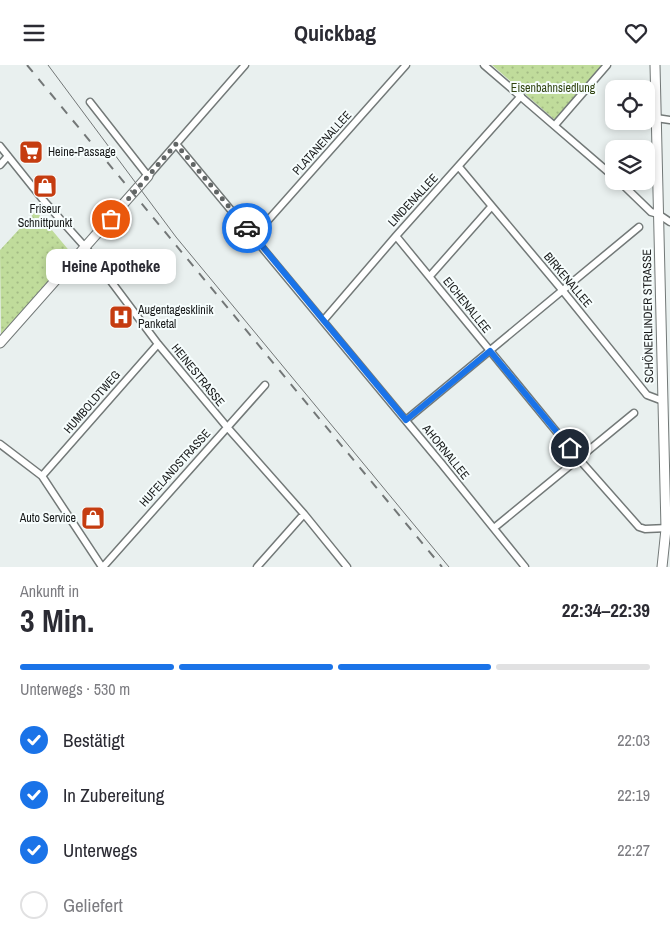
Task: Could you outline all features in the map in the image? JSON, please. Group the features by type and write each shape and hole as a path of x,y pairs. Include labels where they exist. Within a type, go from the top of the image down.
{"street":[{"path":"0,343 86,248 245,65"},
{"name":"PLATANENALLEE","path":"254,236 406,65"},
{"path":"484,65 605,169"},
{"path":"555,125 607,65"},
{"name":"SCHÖNERLINDER STRASSE","path":"655,65 668,528 662,567"},
{"name":"LINDENALLEE","path":"323,321 521,96"},
{"path":"90,102 148,176"},
{"path":"656,118 670,120"},
{"name":"AHORNALLEE","path":"176,144 406,420 525,567"},
{"name":"HEINESTRASSE","path":"0,146 44,201 86,248 158,344 347,567"},
{"path":"0,165 8,156"},
{"name":"BIRKENALLEE","path":"459,167 647,395 663,401"},
{"path":"628,190 651,212 670,222"},
{"path":"430,276 491,207"},
{"path":"406,420 639,227"},
{"name":"EICHENALLEE","path":"396,236 578,458 639,527 645,529 668,528"},
{"name":"HUMBOLDTWEG","path":"42,476 158,344"},
{"name":"HUFELANDSTRASSE","path":"103,567 265,385"},
{"path":"494,528 634,413"},
{"path":"0,445 42,476 103,567"},
{"path":"256,567 304,514"}],"green space":[{"name":"Eisenbahnsiedlung","path":"492,65 602,65 555,120"},
{"path":"36,211 72,254 1,335 0,250"}],"tram line":[{"path":"48,65 176,237 449,567"}],"railway":[{"path":"27,65 442,567"}],"way so far":[{"path":"111,219 176,144 247,228"}],"place":[{"name":"Heine-Passage","path":"31,152"},
{"name":"Friseur Schnittpunkt","path":"45,186"},
{"name":"Heine Apotheke","path":"111,219"},
{"name":"Augentagesklinik Panketal","path":"121,317"},
{"name":"Auto Service","path":"93,518"}],"route":[{"path":"247,228 406,420 490,351 570,448"}]}
